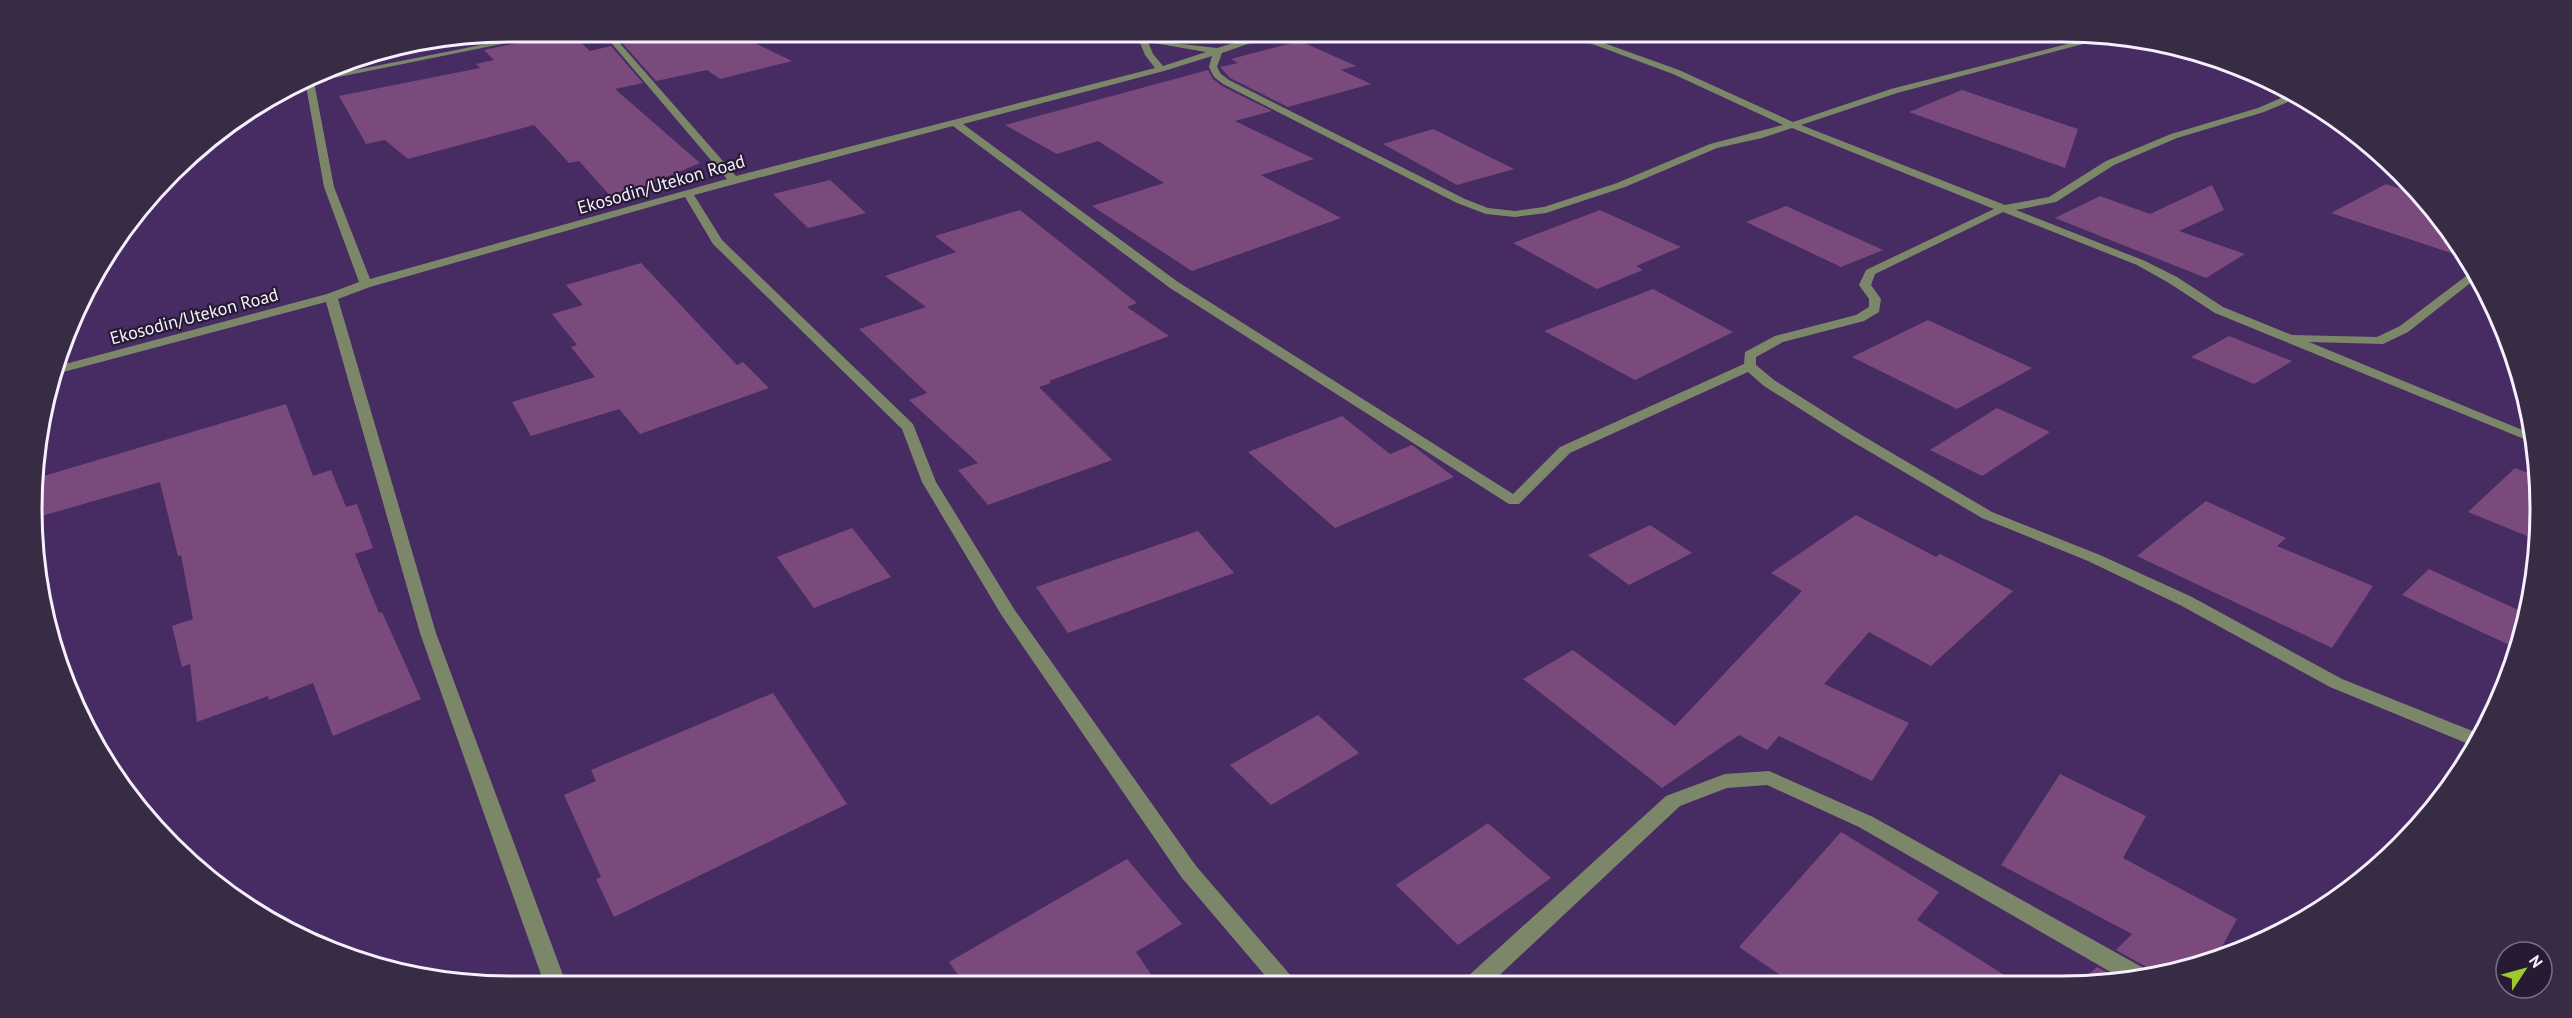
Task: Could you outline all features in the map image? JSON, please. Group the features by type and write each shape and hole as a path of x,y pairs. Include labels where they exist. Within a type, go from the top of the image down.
{"street":[{"path":"346,72 502,42"},
{"path":"615,42 734,180"},
{"path":"1142,42 1161,69"},
{"path":"1173,42 1218,51 1213,67 1217,75 1226,82 1412,178 1486,211 1515,214 1546,210 1621,185 1713,146 1759,136 1894,91 2078,42"},
{"name":"Ekosodin/Utekon Road","path":"64,368 331,297 366,284 734,180 1161,69 1246,42"},
{"path":"1597,42 1676,72 1792,125 2141,263 2173,280 2219,310 2524,435"},
{"path":"310,86 329,187 366,284"},
{"path":"2287,99 2262,110 2174,136 2110,162 2052,200 2002,209 1870,273 1865,285 1875,299 1875,309 1860,318 1779,339 1750,355 1750,366 1769,383 1848,434 1987,515 2094,558 2165,591 2336,683 2470,737"},
{"path":"957,123 1174,285 1514,501 1565,450 1750,366"},
{"path":"688,193 717,242 908,427 929,482 1008,612 1189,872 1280,976"},
{"path":"2281,337 2379,341 2404,328 2469,279"},
{"path":"331,297 428,633 552,976"},
{"path":"1484,976 1673,801 1725,781 1769,778 1866,822 2129,971"}],"building":[{"path":"522,42 580,42 590,51 611,46 643,83 615,89 700,163 613,199 579,161 569,163 534,125 408,159 385,140 366,144 339,96 480,68 476,64 494,60 484,50"},
{"path":"634,42 753,42 792,61 720,79 707,70 656,81 623,44"},
{"path":"1302,42 1356,66 1341,70 1371,84 1288,107 1230,78 1220,67 1238,63 1231,59"},
{"path":"1208,70 1213,79 1222,86 1272,111 1235,121 1314,159 1261,175 1341,218 1192,271 1092,206 1164,183 1098,141 1057,154 1005,125"},
{"path":"1962,90 2078,129 2065,168 1909,112"},
{"path":"1433,129 1514,169 1457,185 1383,144"},
{"path":"830,180 866,213 808,228 773,194"},
{"path":"2386,184 2403,190 2453,254 2331,213"},
{"path":"2212,185 2224,210 2179,231 2245,254 2206,278 2055,218 2100,196 2150,214"},
{"path":"1786,206 1883,250 1841,267 1746,222"},
{"path":"1020,210 1137,303 1127,307 1169,336 1049,381 1051,383 1039,387 1112,460 988,505 958,470 978,463 909,400 927,393 859,329 926,307 885,276 956,252 935,236"},
{"path":"1600,210 1681,247 1636,266 1643,270 1597,289 1513,243"},
{"path":"641,263 737,365 743,362 769,388 640,434 619,409 531,436 512,402 595,377 571,347 577,345 552,314 583,305 566,285"},
{"path":"1653,289 1733,332 1635,380 1544,331"},
{"path":"1928,320 2032,368 1957,409 1852,357"},
{"path":"2229,336 2292,361 2254,384 2191,357"},
{"path":"286,404 313,476 331,470 346,507 357,504 373,548 355,554 379,613 382,612 421,699 333,736 313,683 269,700 268,696 197,722 190,664 182,667 172,626 193,619 181,555 178,556 160,482 42,516 43,476"},
{"path":"1997,408 2050,432 1982,476 1930,450"},
{"path":"1342,416 1390,454 1412,445 1454,477 1335,528 1248,452"},
{"path":"2515,468 2529,473 2529,537 2468,512"},
{"path":"2206,501 2286,538 2277,546 2373,586 2332,648 2137,556"},
{"path":"1856,515 1936,557 1940,554 2013,591 1931,666 1869,632 1824,684 1909,723 1872,781 1779,736 1767,750 1739,735 1662,788 1523,679 1573,650 1675,726 1802,591 1771,573"},
{"path":"1650,525 1692,553 1629,585 1588,555"},
{"path":"852,528 891,577 814,608 777,557"},
{"path":"1198,531 1234,573 1068,633 1036,587"},
{"path":"2429,569 2519,610 2509,645 2402,595"},
{"path":"773,693 847,804 614,917 596,879 601,877 564,795 596,781 591,770"},
{"path":"1318,715 1359,753 1271,805 1230,765"},
{"path":"2060,774 2146,816 2123,858 2237,919 2221,948 2184,960 2148,968 2116,950 2132,934 2001,865"},
{"path":"1488,823 1551,878 1458,945 1396,885"},
{"path":"1841,832 1939,892 1917,920 2006,976 1782,976 1739,947"},
{"path":"1127,859 1182,924 1136,952 1152,976 959,976 949,962"},
{"path":"2097,967 2109,974 2094,975 2088,975"}]}
